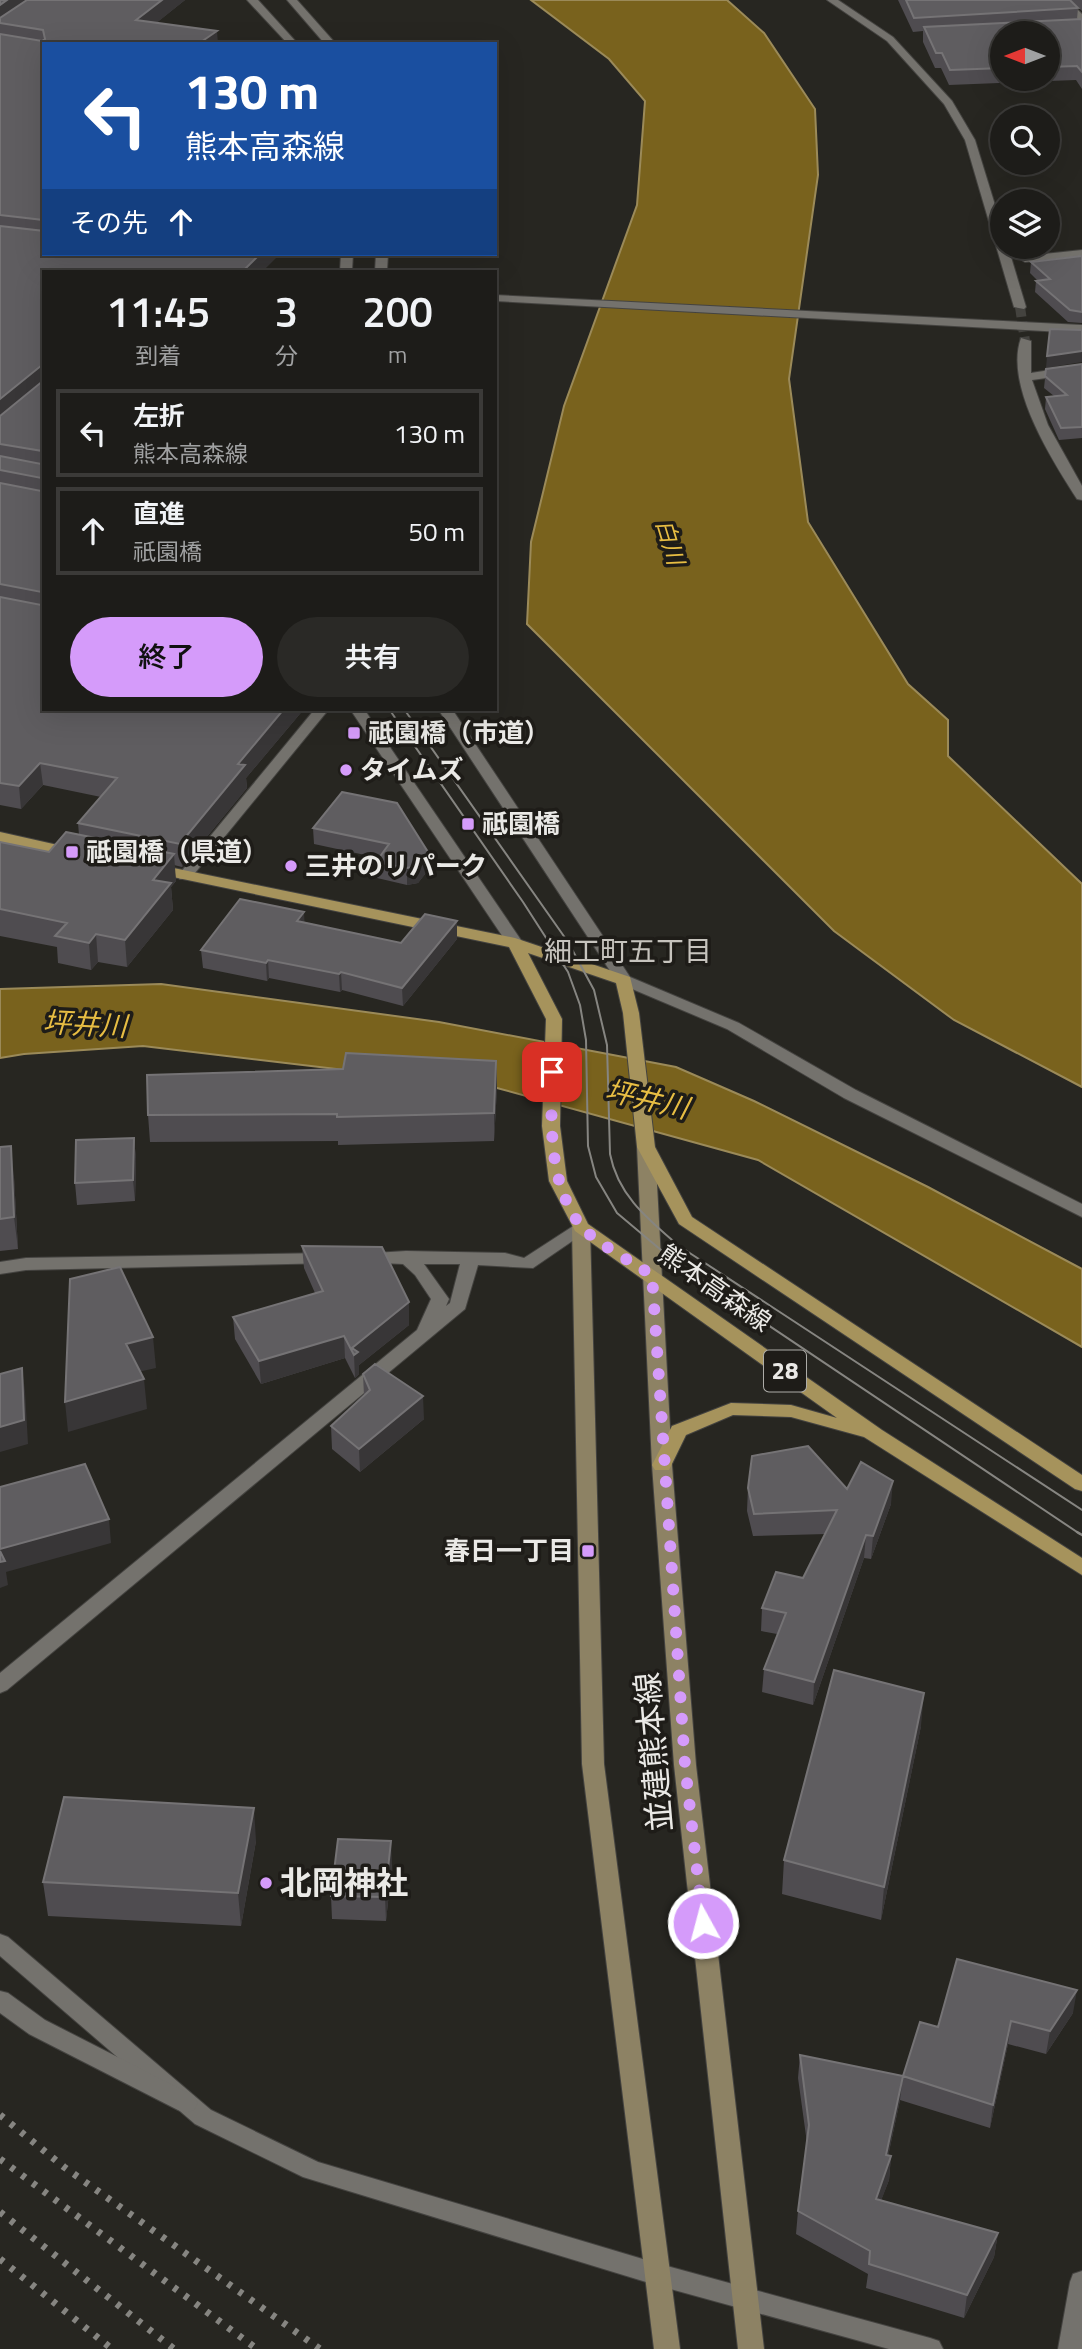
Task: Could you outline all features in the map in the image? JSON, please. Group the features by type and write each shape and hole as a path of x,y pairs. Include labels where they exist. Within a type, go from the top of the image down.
{"main road":[{"path":"0,837 97,857"},
{"path":"135,865 515,943 624,980 631,1013 645,1141"},
{"name":"熊本高森線","path":"515,943 554,1019 551,1126 558,1181 581,1227 875,1435 1082,1568"},
{"name":"熊本高森線","path":"645,1141 685,1220 1082,1485"},
{"name":"並建熊本線","path":"645,1141 662,1465 685,1765 751,2349"},
{"name":"並建熊本線","path":"581,1227 593,1764 667,2349"},
{"path":"662,1465 679,1431 731,1409 792,1411 875,1435"}],"street":[{"path":"252,0 291,42"},
{"path":"292,0 329,42"},
{"path":"831,0 890,39 948,103 970,140 1020,307"},
{"path":"1063,0 1082,20"},
{"path":"1069,27 1082,27"},
{"path":"497,298 1082,329"},
{"path":"1025,341 1025,377 1036,412 1055,453 1082,496"},
{"path":"1025,377 1082,369"},
{"path":"186,876 321,711"},
{"path":"358,711 515,943"},
{"path":"445,711 624,980 733,1026 850,1094 1082,1210"},
{"path":"0,1268 26,1264 406,1257 505,1259 527,1264 581,1227"},
{"path":"406,1257 421,1271 440,1299 425,1332"},
{"path":"0,1685 459,1305 470,1259"},
{"path":"0,1943 203,2117 312,2170 656,2274 930,2349"},
{"path":"0,2000 37,2027 186,2103"},
{"path":"1071,2349 1082,2282"}],"lane":[{"path":"1025,260 1082,253"}],"water":[{"name":"白川","path":"531,0 727,0 764,33 815,109 818,175 789,379 808,522 908,684 948,720 948,756 1082,884 1082,1087 954,1020 834,931 527,624 531,542 564,406 637,205 645,101 609,59"},
{"name":"坪井川","path":"161,984 439,1022 676,1067 754,1101 928,1187 1082,1269 1082,1347 758,1160 497,1088 143,1046 0,1058 0,989"}],"building":[{"path":"27,0 162,0 136,20 217,31 201,42 42,42 42,220 0,215 0,34 42,41 45,39 43,30 0,23 0,18"},
{"path":"906,0 1070,0 1078,8 914,18"},
{"path":"1082,19 1082,72 1077,66 1060,67 1060,21 1042,21"},
{"path":"990,24 990,68 950,70 942,53 936,53 924,27"},
{"path":"0,226 42,231 42,256 258,256 244,270 42,270 42,365 0,399"},
{"path":"1082,256 1082,312 1070,310 1036,281 1050,279 1031,262"},
{"path":"1050,329 1082,330 1082,351 1047,356"},
{"path":"1082,364 1082,427 1061,428 1046,397 1067,395 1045,376 1046,369"},
{"path":"42,382 42,451 0,444 0,416"},
{"path":"0,456 42,463 42,478 0,470"},
{"path":"0,483 42,490 42,592 0,584"},
{"path":"0,597 42,604 42,711 282,711 238,764 245,765 180,844 78,823 117,778 40,763 19,786 0,783"},
{"path":"342,792 397,803 428,852 417,866 407,868 376,862 389,844 313,828"},
{"path":"66,832 174,854 153,880 171,883 125,940 96,934 89,943 55,936 67,923 0,909 0,842 49,852"},
{"path":"240,899 304,912 297,921 401,943 425,914 457,921 402,988 341,972 339,974 268,960 266,963 201,950"},
{"path":"346,1053 496,1061 494,1113 337,1117 337,1114 148,1115 147,1075 343,1069"},
{"path":"134,1138 133,1180 75,1183 76,1140"},
{"path":"11,1146 14,1217 0,1219 0,1147"},
{"path":"302,1246 382,1247 409,1302 352,1348 358,1352 354,1355 344,1336 259,1361 233,1317 323,1291"},
{"path":"120,1267 153,1337 126,1344 144,1379 65,1402 70,1279"},
{"path":"375,1364 423,1396 359,1449 331,1426 370,1390 363,1374"},
{"path":"22,1368 24,1420 0,1427 0,1374"},
{"path":"808,1446 847,1489 861,1462 893,1481 873,1536 866,1535 814,1682 764,1669 786,1613 762,1608 776,1572 803,1578 837,1510 754,1514 748,1488 752,1456"},
{"path":"85,1464 109,1519 0,1549 0,1487"},
{"path":"834,1670 924,1693 884,1887 784,1860"},
{"path":"64,1797 254,1808 238,1893 43,1882"},
{"path":"338,1839 391,1841 385,1897 331,1896"},
{"path":"957,1959 1077,1990 1050,2031 1011,2021 993,2105 903,2076 920,2022 938,2027"},
{"path":"800,2055 903,2076 886,2155 891,2156 876,2199 998,2233 967,2295 869,2264 870,2251 798,2211 809,2125"}],"tunnel":[{"path":"1020,307 1025,341"}],"tram line":[{"path":"390,711 523,902 568,972 580,1005 586,1040 588,1146 596,1177 617,1213 680,1266 1077,1532"},
{"path":"405,711 568,942 594,990 607,1045 610,1154 620,1182 636,1206 679,1246 1082,1510"},
{"path":"1077,1532 1082,1535"}],"railway":[{"path":"0,2115 64,2167 320,2349"},
{"path":"0,2159 257,2349"},
{"path":"0,2212 174,2349"},
{"path":"0,2259 112,2349"}],"place":[{"name":"祗園橋（市道）","path":"354,733"},
{"name":"タイムズ","path":"346,770"},
{"name":"祗園橋","path":"468,824"},
{"name":"祗園橋（県道）","path":"72,852"},
{"name":"三井のリパーク","path":"291,866"},
{"name":"春日一丁目","path":"588,1551"},
{"name":"北岡神社","path":"266,1883"}],"district":[{"name":"細工町五丁目","path":"628,951"}],"route":[{"path":"552,1072 551,1126 558,1181 581,1227 652,1275 662,1465 685,1765 703,1923"}]}
